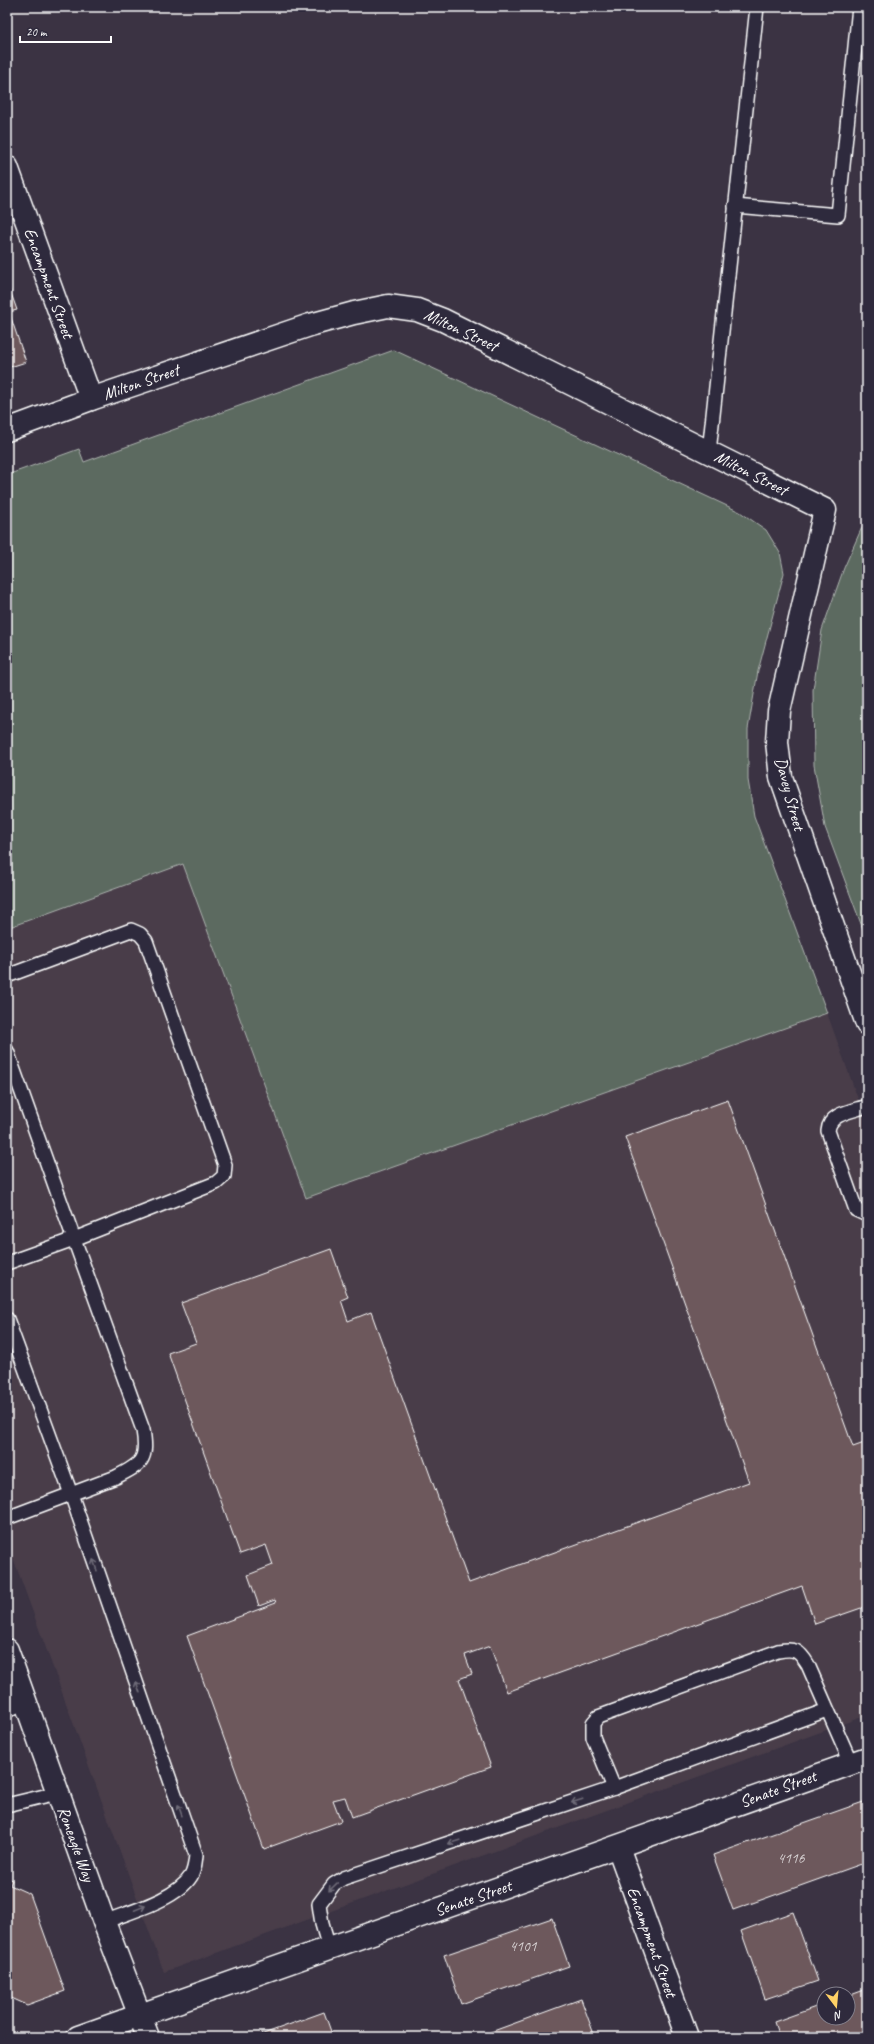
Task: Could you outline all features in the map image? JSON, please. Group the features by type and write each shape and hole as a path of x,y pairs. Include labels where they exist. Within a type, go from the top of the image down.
{"street":[{"name":"Encampment Street","path":"7,167 91,399"},
{"name":"Milton Street","path":"7,430 91,399 310,325 354,313 388,306 418,310 443,320 825,510"},
{"name":"Davey Street","path":"825,510 779,711 777,742 781,777 867,1024"},
{"name":"Roneagle Way","path":"7,1650 16,1706 57,1793 148,2037"},
{"name":"Senate Street","path":"78,2037 859,1761"},
{"name":"Encampment Street","path":"618,1847 687,2037"}],"lane":[{"path":"709,452 757,7"},
{"path":"735,206 838,215 857,7"},
{"path":"7,976 131,930 140,934 146,941 225,1164 224,1176 216,1183 74,1239 7,1263"},
{"path":"7,1052 143,1430 146,1448 143,1459 131,1469 71,1494 7,1518"},
{"path":"867,1106 834,1117 829,1123 828,1131 856,1210 867,1215"},
{"path":"7,1319 71,1494 196,1855 195,1867 181,1887 164,1898 104,1922"},
{"path":"614,1788 593,1736 592,1730 596,1720 606,1713 778,1650 786,1649 795,1650 802,1655 827,1710 859,1761"},
{"path":"329,1948 322,1924 319,1904 334,1884 344,1878 614,1788 827,1710"},
{"path":"7,1803 11,1804 57,1793"}],"shaded area":[{"path":"183,864 306,1198 827,1013 867,1124 867,1715 164,1972 7,1541 7,928"}],"green space":[{"path":"394,350 740,512 766,530 780,553 784,573 758,671 748,729 748,780 754,816 827,1013 306,1198 183,864 7,928 7,475 79,449 84,462"},
{"path":"867,516 867,940 825,827 814,765 813,690 822,630 844,568"}],"building":[{"path":"7,282 17,310 9,312 26,362 7,368"},
{"path":"728,1100 853,1447 867,1442 867,1606 815,1624 802,1586 507,1692 490,1646 465,1655 472,1674 459,1679 491,1767 352,1817 345,1797 333,1800 341,1821 264,1849 187,1636 276,1603 275,1600 259,1606 248,1575 273,1565 266,1545 240,1554 168,1353 196,1343 181,1303 331,1249 348,1297 341,1300 348,1321 371,1312 469,1583 749,1482 625,1137"},
{"path":"866,1801 867,1862 733,1910 713,1855"},
{"path":"7,1878 12,1880 10,1885 30,1894 65,1991 27,2005 7,1996"},
{"path":"793,1912 818,1981 765,1999 741,1931"},
{"path":"552,1918 569,1966 461,2004 444,1955"},
{"path":"867,1989 867,2037 779,2037 774,2022 816,2007 816,2026 856,2026 856,1993"},
{"path":"581,1999 595,2037 477,2037"},
{"path":"324,2012 333,2037 255,2037"}]}
